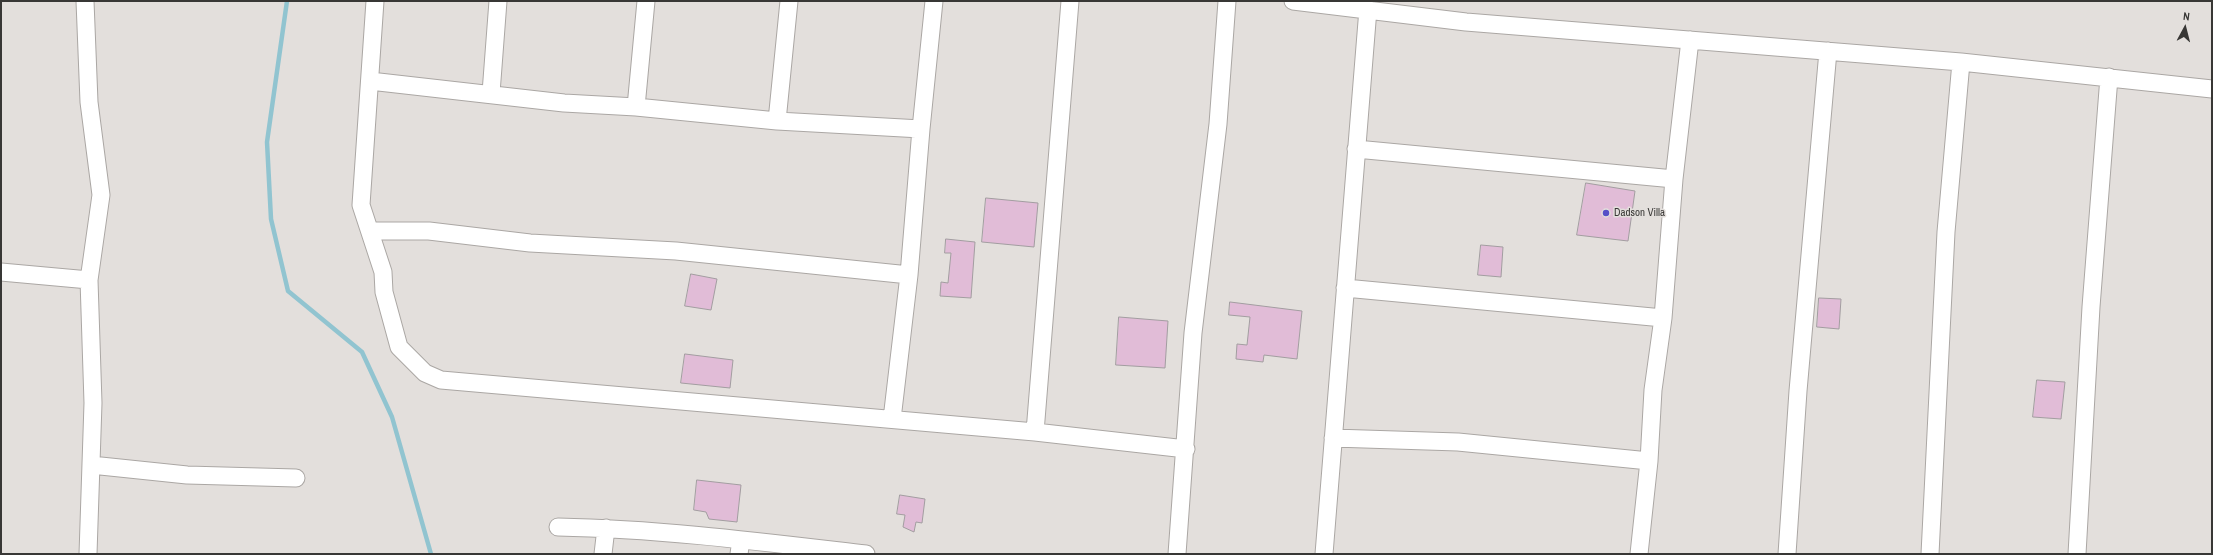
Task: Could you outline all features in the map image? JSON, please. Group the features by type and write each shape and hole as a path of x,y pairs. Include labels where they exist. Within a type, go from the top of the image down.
{"street":[{"path":"85,1 89,102 101,195 89,280 94,366 88,554"},
{"path":"375,1 361,205 383,272 384,292 400,347 425,373 441,380 815,414 892,419 1035,432 1186,449"},
{"path":"491,93 498,1"},
{"path":"636,107 646,1"},
{"path":"777,121 789,1"},
{"path":"892,419 909,275 921,129 934,1"},
{"path":"1035,432 1070,1"},
{"path":"1177,554 1186,449 1193,332 1218,124 1228,1"},
{"path":"1293,1 1466,22 1961,62 2212,89"},
{"path":"1324,554 1332,438 1368,9"},
{"path":"1639,554 1649,461 1653,390 1663,318 1674,179 1690,40"},
{"path":"1787,554 1798,391 1828,51"},
{"path":"1930,554 1946,232 1961,62"},
{"path":"2078,554 2091,307 2109,77"},
{"path":"370,81 491,93 564,103 636,107 777,121 921,129"},
{"path":"1356,149 1674,179"},
{"path":"370,231 429,231 530,243 676,251 909,275"},
{"path":"1,272 89,280"},
{"path":"1345,288 1663,318"},
{"path":"1332,438 1458,442 1649,461"},
{"path":"91,465 187,475 296,478"},
{"path":"558,527 606,528 740,547 866,554"},
{"path":"603,554 606,528"}],"building":[{"name":"Dadson Villa","path":"1586,183 1635,191 1628,241 1577,235"},
{"path":"986,198 1038,203 1034,247 982,242"},
{"path":"946,239 975,242 971,298 940,296 941,282 948,283 951,253 945,253"},
{"path":"1481,245 1503,247 1501,277 1478,275"},
{"path":"691,274 717,279 711,310 685,306"},
{"path":"1819,298 1841,299 1839,329 1817,327"},
{"path":"1230,302 1302,311 1297,359 1264,355 1263,362 1236,359 1237,344 1247,345 1250,317 1229,315"},
{"path":"1119,317 1168,321 1165,368 1116,365"},
{"path":"685,354 733,360 730,388 681,383"},
{"path":"2037,380 2065,382 2061,419 2033,417"},
{"path":"697,480 741,485 737,522 709,519 706,512 694,510"},
{"path":"900,495 925,499 922,523 916,522 914,532 903,527 905,515 897,514"}],"waterway":[{"path":"287,1 267,142 271,219 288,291 362,352 392,417 431,554"}],"place":[{"name":"Dadson Villa","path":"1606,213"}]}
